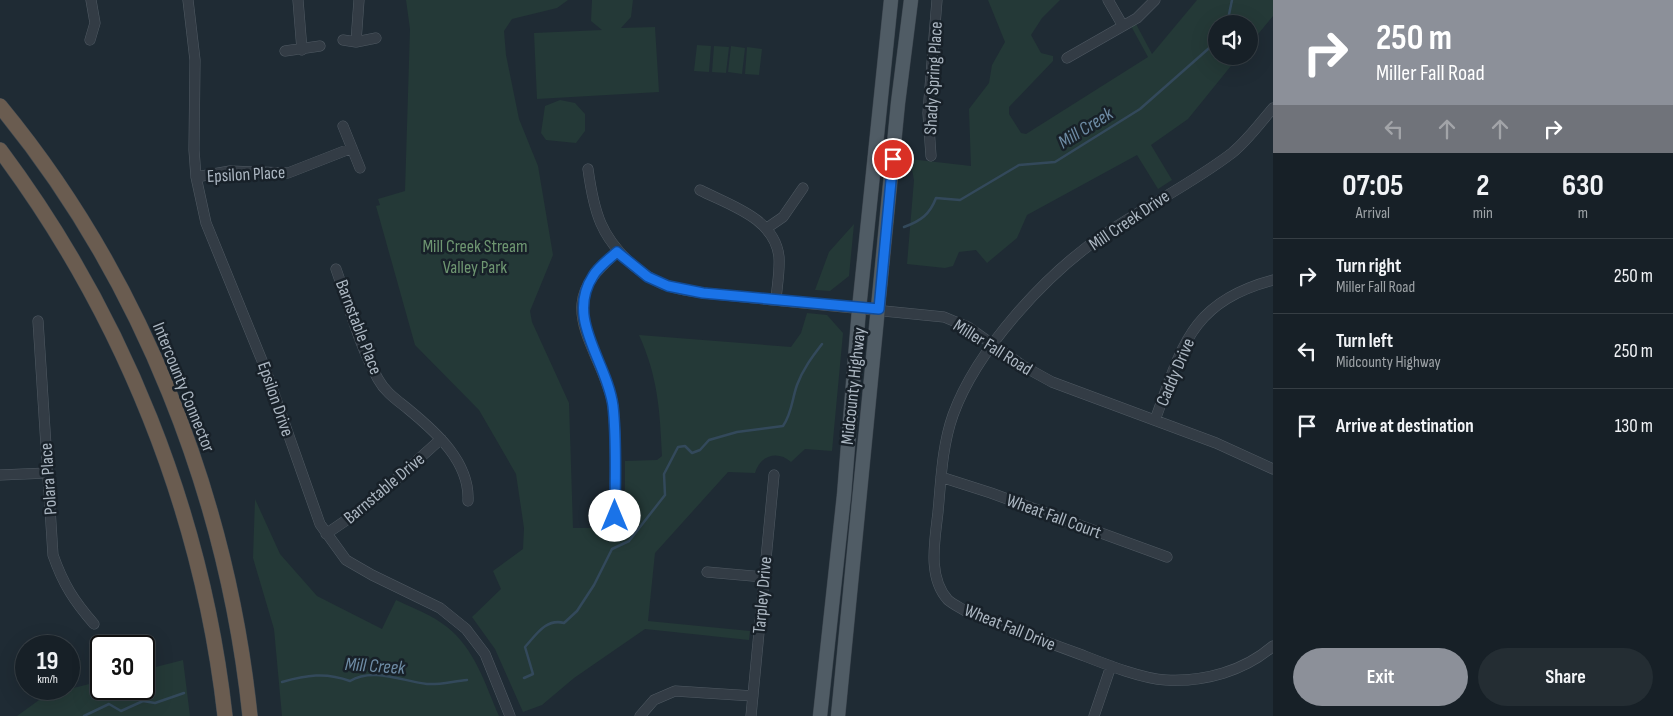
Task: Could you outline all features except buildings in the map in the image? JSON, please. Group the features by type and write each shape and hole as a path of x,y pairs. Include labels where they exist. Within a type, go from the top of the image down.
{"highway":[{"name":"Intercounty Connector","path":"0,106 27,139 93,241 128,304 162,376 190,445 222,557 235,615 250,716"},
{"path":"0,150 38,203 72,258 113,331 152,420 175,485 200,574 215,641 225,716"}],"main road":[{"name":"Midcounty Highway","path":"820,716 844,495 858,309 891,0"},
{"path":"898,103 894,90 902,0"},
{"name":"Midcounty Highway","path":"838,716 898,103 911,0"}],"street":[{"path":"90,40 95,23 91,0"},
{"name":"Epsilon Drive","path":"188,0 195,60 194,150 196,177 206,223 265,368 314,512 326,534 346,560 440,608 466,629 484,654 510,716"},
{"path":"298,0 302,50"},
{"path":"356,42 359,0"},
{"name":"Shady Spring Place","path":"931,156 928,113 937,0"},
{"path":"1108,0 1123,26"},
{"path":"1067,58 1145,12 1154,0"},
{"path":"343,40 356,42 376,38"},
{"path":"285,51 320,46"},
{"name":"Mill Creek Drive","path":"993,343 1039,290 1070,260 1104,235 1232,152 1271,113"},
{"path":"343,126 360,168"},
{"name":"Epsilon Place","path":"196,177 230,171 288,173 352,148"},
{"name":"Miller Fall Road","path":"588,169 599,220 617,252 648,277 668,286 703,293 858,309 879,309 944,317 968,327 1023,366 1052,382 1216,442 1273,469"},
{"path":"767,228 783,217 803,188"},
{"path":"700,190 749,215 767,228 779,257 776,300"},
{"path":"615,516 612,405 604,371 585,329 582,304 584,291 594,274 617,252"},
{"name":"Barnstable Place","path":"336,269 366,355 379,381 387,391 441,439 469,486 468,501"},
{"name":"Caddy Drive","path":"1155,420 1178,356 1193,330 1211,309 1234,293 1273,280"},
{"name":"Polara Place","path":"38,321 53,555 62,581 94,624"},
{"name":"Wheat Fall Drive","path":"993,343 967,384 953,415 945,447 934,553 936,575 950,601 967,612 1111,666 1165,680 1194,680 1229,672 1253,661 1273,646"},
{"name":"Barnstable Drive","path":"326,534 364,508 441,439"},
{"path":"0,475 47,473"},
{"name":"Tarpley Drive","path":"751,716 774,475"},
{"name":"Wheat Fall Court","path":"941,477 991,493 1167,557"},
{"path":"708,572 764,578"},
{"path":"1094,716 1111,666"},
{"path":"640,716 654,700 675,691 753,696"}],"green space":[{"name":"Mill Creek Stream Valley Park","path":"406,0 568,0 557,8 512,19 504,31 506,55 519,119 538,166 553,255 530,311 532,322 569,403 573,528 605,528 625,506 625,461 657,460 662,456 657,394 650,365 639,335 791,347 801,333 807,313 827,315 843,333 832,451 805,449 791,462 781,456 770,456 761,462 755,473 728,472 655,553 648,621 750,631 749,640 645,629 574,678 542,705 523,712 495,649 472,617 501,589 493,571 523,549 524,528 516,474 479,410 415,345 376,206 380,205 378,199 405,191 410,29"},
{"path":"592,0 633,0 631,17 621,28 655,27 659,92 537,99 534,33 602,30 591,21"},
{"path":"988,0 1060,0 1042,18 1031,35 1041,53 1053,56 1053,61 1009,107 1009,114 1021,133 1026,134 1148,57 1131,26 1136,24 1152,54 1197,0 1273,0 1273,16 1258,34 1258,15 1208,15 1208,65 1232,65 1188,119 1151,145 1172,180 1158,189 1137,155 1027,215 1017,238 987,263 976,250 959,252 953,266 945,268 907,264 914,180 910,159 971,166 969,109 989,83 992,65 1005,42"},
{"path":"697,45 711,46 709,72 694,71"},
{"path":"714,46 729,47 726,73 712,72"},
{"path":"731,46 745,48 742,74 728,72"},
{"path":"747,47 762,49 759,75 745,74"},
{"path":"560,100 575,103 585,114 585,131 576,143 546,140 541,133 545,106"},
{"path":"854,224 849,276 830,291 815,290 829,252"},
{"path":"255,499 280,554 317,596 382,629 396,600 429,615 447,627 457,636 472,656 499,716 282,716 274,629 253,558"},
{"path":"183,660 190,716 17,716 39,700 80,700 80,686 90,684 90,700 155,700 155,667"}],"waterway":[{"name":"Mill Creek","path":"1229,15 1232,0"},
{"name":"Mill Creek","path":"904,227 924,216 936,198 960,200 1019,165 1055,162 1140,109 1208,49"},
{"name":"Mill Creek","path":"524,678 533,674 525,647 547,625 558,622 564,623 577,611 594,585 612,549 629,541 665,495 664,474 678,447 685,446 692,453 700,450 709,440 737,432 783,426 790,411 799,379 822,344"},
{"name":"Mill Creek","path":"282,682 316,676 333,676 350,681 368,675 388,676 427,684 467,680"},
{"name":"Mill Creek","path":"84,716 109,704 121,711 143,701 155,703 184,693"}],"route":[{"path":"615,516 615,448 612,405 604,371 585,329 582,317 584,291 594,274 617,252 648,277 668,286 703,293 858,309 879,309 893,159"}]}
